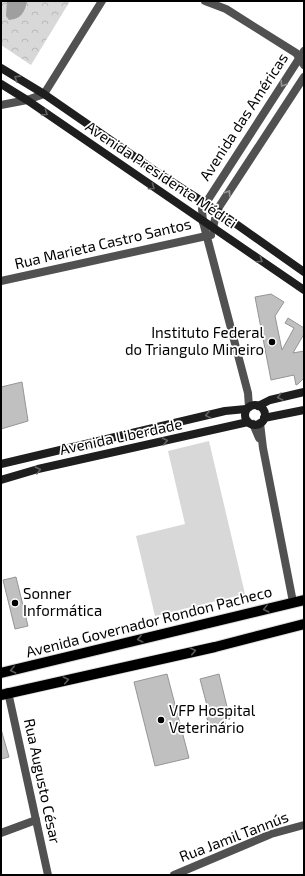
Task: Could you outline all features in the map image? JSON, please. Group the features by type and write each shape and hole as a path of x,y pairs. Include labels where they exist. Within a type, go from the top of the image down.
{"main road":[{"name":"Avenida Presidente Médici","path":"1,68 44,94 154,170 217,210 304,272"},
{"name":"Avenida Presidente Médici","path":"1,84 27,100 203,222 210,235 304,290"},
{"name":"Avenida Liberdade","path":"1,464 225,411 252,407 270,400 304,392"},
{"path":"252,407 263,409 256,422 245,416 252,407"},
{"name":"Avenida Liberdade","path":"1,480 38,469 256,422 304,410"},
{"name":"Avenida Governador Rondon Pacheco","path":"1,673 304,600"},
{"path":"5,694 215,647 304,624"}],"street":[{"path":"1,105 27,100 44,94 102,1"},
{"path":"205,1 226,9 296,53 302,61"},
{"name":"Avenida das Américas","path":"203,222 202,209 205,203 302,61 304,51"},
{"name":"Avenida das Américas","path":"210,235 217,210 304,77"},
{"path":"210,235 252,407"},
{"name":"Rua Marieta Castro Santos","path":"1,281 210,235"},
{"path":"256,422 263,448 293,602"},
{"name":"Rua Augusto César","path":"5,694 48,875"},
{"path":"1,833 36,820"},
{"name":"Rua Jamil Tannús","path":"174,875 271,834 304,825"}],"green space":[{"path":"1,1 70,1 31,65 1,45"},
{"path":"209,441 245,594 155,616 136,536 185,524 168,451"}],"shaded area":[{"path":"7,1 27,1 22,14 17,18 9,20 6,16"}],"building":[{"name":"Instituto Federal do Triangulo Mineiro","path":"271,294 284,302 275,316 282,350 294,328 285,323 288,318 304,328 304,334 293,353 304,351 304,378 296,385 294,375 271,380 255,297"},
{"path":"22,382 28,421 1,429 1,387"},
{"name":"Sonner Informática","path":"16,577 28,626 15,629 3,580"},
{"name":"VFP Hospital Veterinário","path":"167,674 189,758 155,766 134,682"},
{"path":"219,674 230,719 225,720 226,726 210,730 206,714 209,713 200,679"},
{"path":"1,729 9,757 1,759"}],"place":[{"name":"Instituto Federal do Triangulo Mineiro","path":"272,342"},
{"name":"Sonner Informática","path":"15,603"},
{"name":"VFP Hospital Veterinário","path":"161,720"}]}
